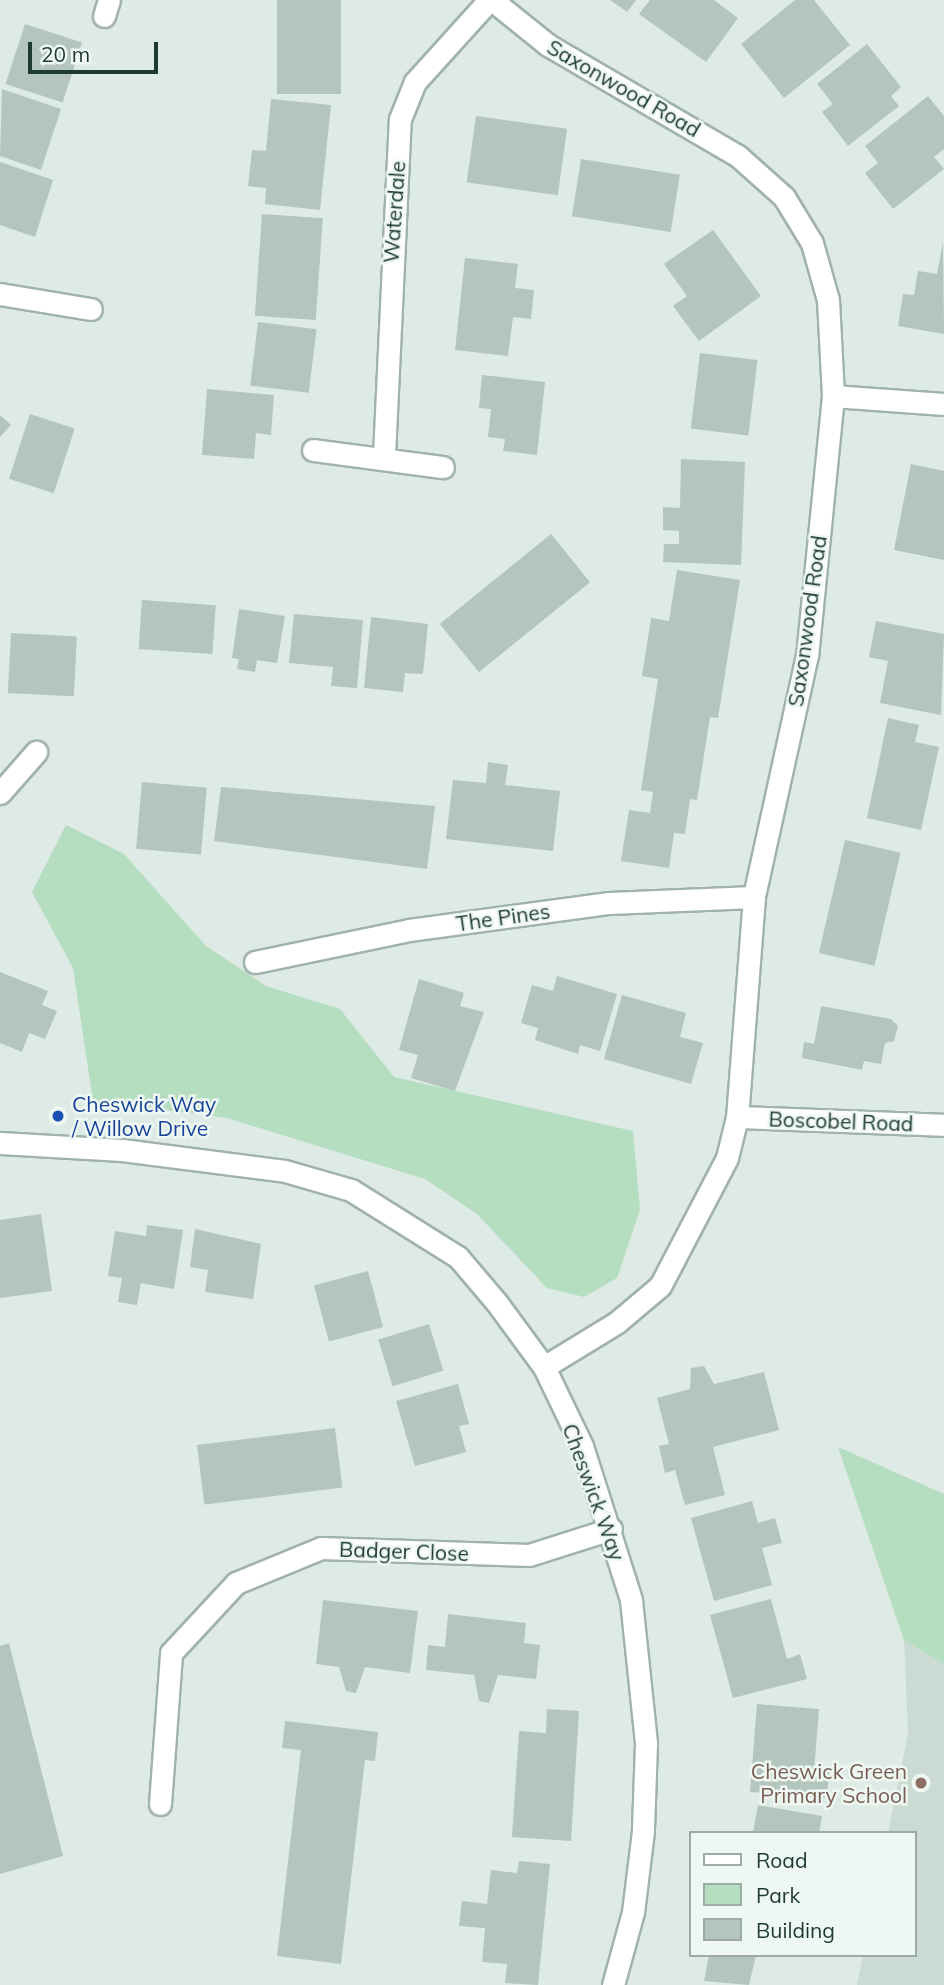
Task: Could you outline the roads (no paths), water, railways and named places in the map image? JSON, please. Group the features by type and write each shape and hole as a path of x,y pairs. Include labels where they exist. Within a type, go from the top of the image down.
{"street":[{"name":"Saxonwood Road","path":"491,0 548,45 738,156 784,197 812,243 828,300 832,396 807,655 754,897 737,1117 727,1158 660,1286 616,1323 544,1367"},
{"name":"Waterdale","path":"384,455 400,118 415,82 491,0"},
{"path":"0,295 91,309"},
{"path":"832,396 944,404"},
{"path":"313,450 384,455 443,467"},
{"path":"0,793 36,752"},
{"name":"The Pines","path":"255,962 409,930 609,903 754,897"},
{"name":"Boscobel Road","path":"737,1117 944,1125"},
{"name":"Cheswick Way","path":"0,1143 271,1170 351,1190 458,1257 544,1367 611,1529 631,1600 646,1743 633,1912 613,1985"},
{"name":"Badger Close","path":"160,1804 171,1653 236,1583 320,1548 529,1555 611,1529"}],"place":[{"name":"Cheswick Way / Willow Drive","path":"58,1116"},
{"name":"Cheswick Green Primary School","path":"921,1783"}]}
